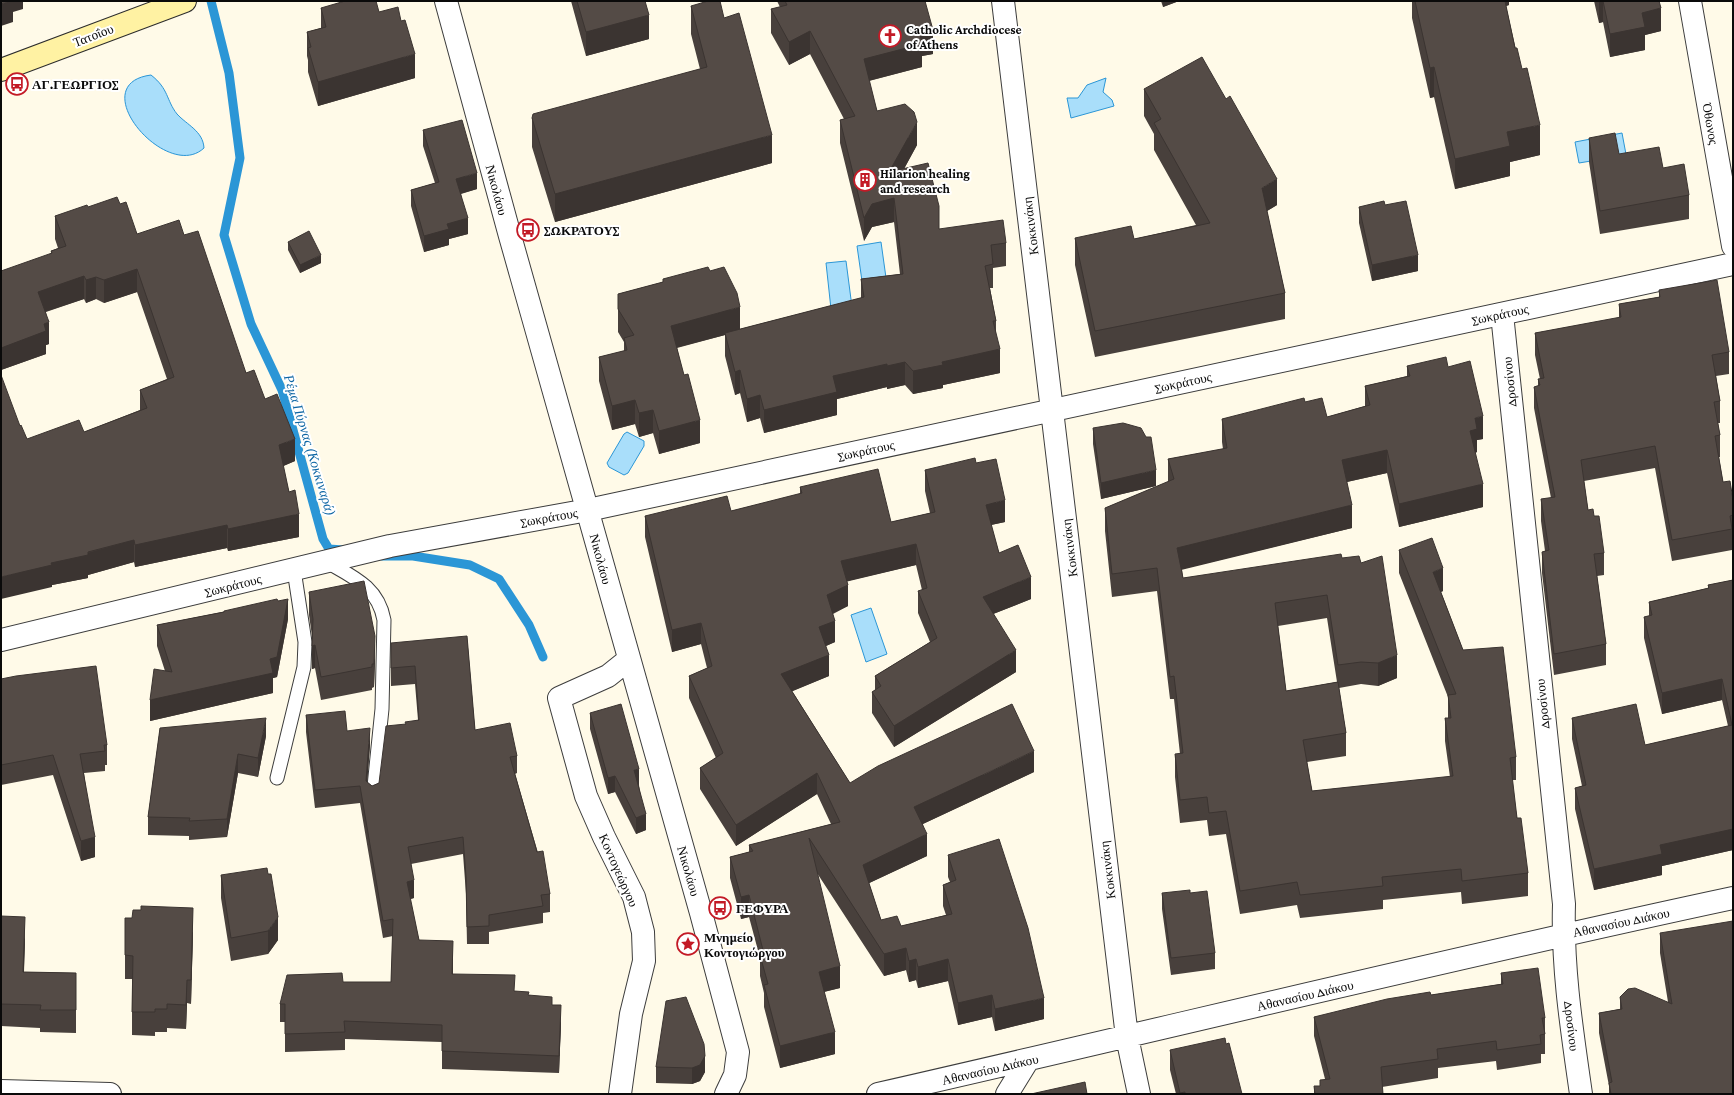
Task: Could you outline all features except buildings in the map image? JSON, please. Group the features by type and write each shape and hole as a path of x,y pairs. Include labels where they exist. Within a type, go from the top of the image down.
{"main road":[{"name":"Τατοΐου","path":"1,70 184,1"}],"street":[{"name":"Νικολάου","path":"446,1 510,236 588,510 628,660 701,913 738,1052 735,1075 726,1094"},
{"name":"Κοκκινάκη","path":"1003,1 1127,1037 1139,1094"},
{"name":"Όθωνος","path":"1690,1 1733,246"},
{"name":"Σωκράτους","path":"1,640 350,557 390,546 588,510 1733,264"},
{"name":"Δροσίνου","path":"1502,314 1564,904 1563,934 1567,988 1581,1094"},
{"name":"Κοντογεώργου","path":"620,1094 631,1014 644,961 643,932 634,897 604,838 586,796 559,698 608,676 628,660"},
{"name":"Αθανασίου Διάκου","path":"878,1094 1563,934 1733,898"},
{"path":"1007,1094 1028,1060"},
{"path":"1,1090 110,1094"}],"lane":[{"path":"327,562 356,579 376,596 382,609 384,620 382,709 373,796"},
{"path":"277,778 304,667 305,642 294,570"}],"water":[{"path":"151,75 161,85 177,114 201,137 204,148 188,155 170,153 153,143 138,128 128,111 125,95 132,82"},
{"path":"1106,78 1103,92 1112,100 1114,106 1071,118 1067,98 1078,98 1087,85"},
{"path":"1622,133 1628,165 1615,157 1579,163 1575,142"},
{"path":"881,242 888,292 864,295 857,246"},
{"path":"846,261 852,307 831,309 826,263"},
{"path":"627,432 644,441 644,446 628,473 624,475 609,467 607,463 624,434"},
{"path":"871,608 887,654 866,662 851,615"}],"waterway":[{"name":"Ρέμα Πύρνας (Κοκκιναρά)","path":"211,1 229,73 240,158 224,235 251,324 282,390 323,539 329,549 343,550"},
{"name":"Ρέμα Πύρνας (Κοκκιναρά)","path":"382,556 413,556 470,565 499,579 529,625 543,657"}],"place":[{"name":"Catholic Archdiocese of Athens","path":"890,36"},
{"name":"ΑΓ.ΓΕΩΡΓΙΟΣ","path":"17,84"},
{"name":"Hilarion healing and research","path":"865,180"},
{"name":"ΣΩΚΡΑΤΟΥΣ","path":"528,230"},
{"name":"ΓΕΦΥΡΑ","path":"720,908"},
{"name":"Μνημείο Κοντογιώργου","path":"688,944"}]}
